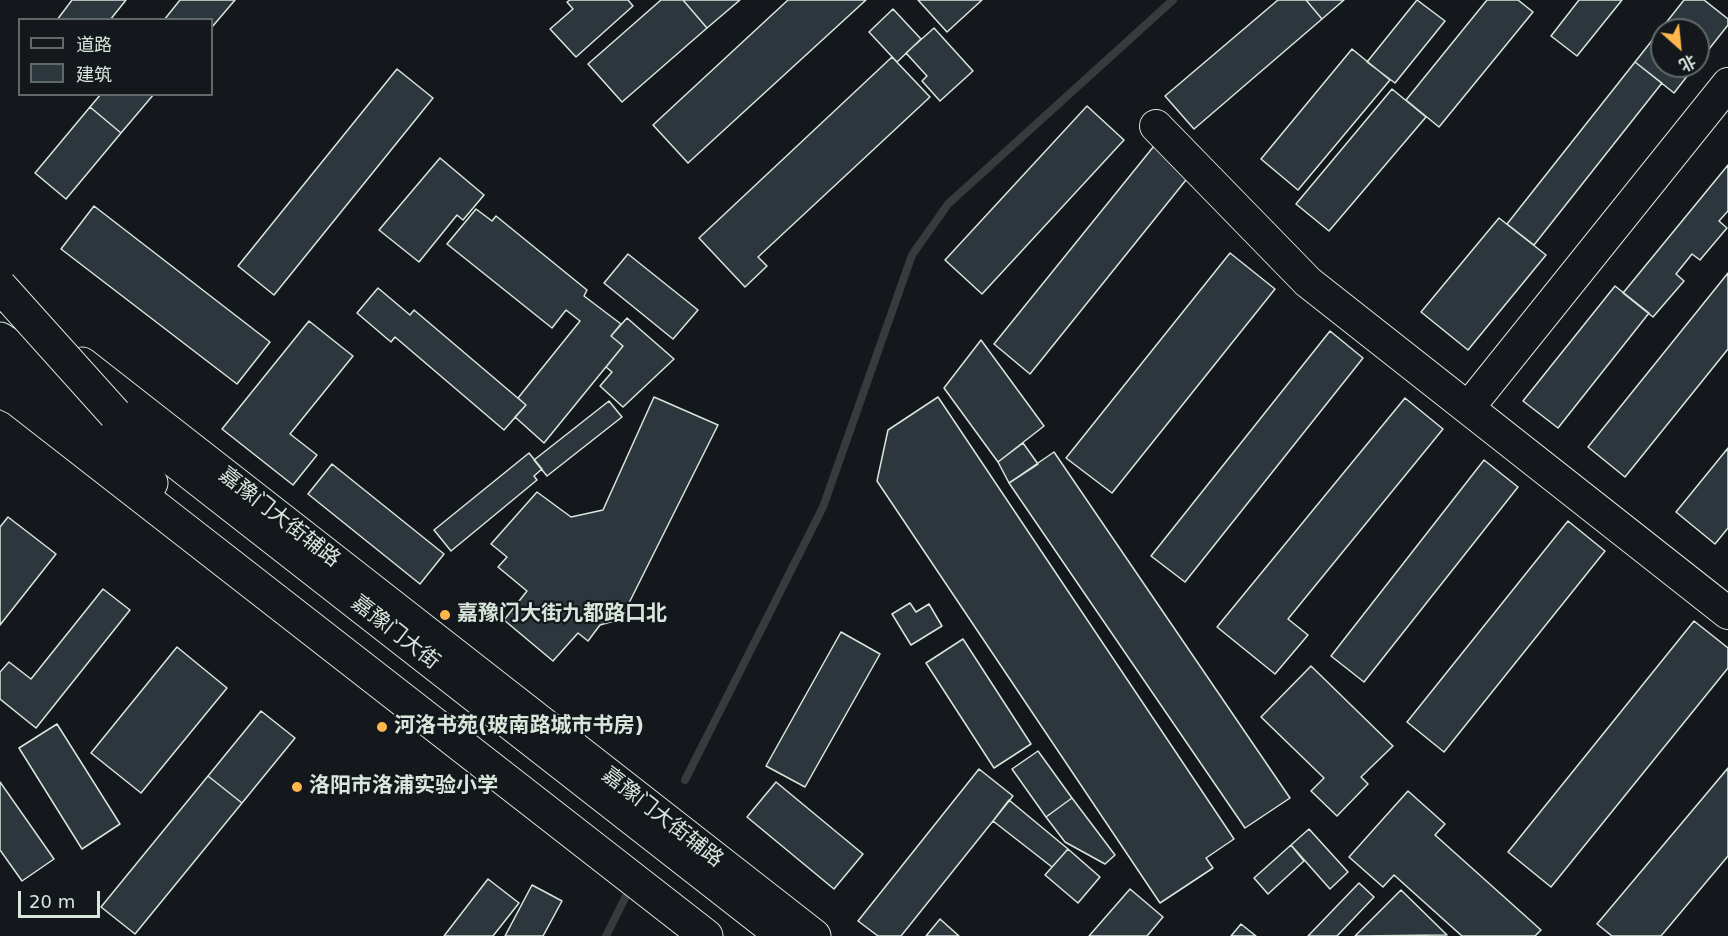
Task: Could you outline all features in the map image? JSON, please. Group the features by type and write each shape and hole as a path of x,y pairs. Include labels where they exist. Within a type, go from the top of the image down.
{"main road":[{"path":"0,285 115,414"},
{"name":"嘉豫门大街辅路","path":"0,300 814,936"},
{"name":"嘉豫门大街","path":"0,339 115,414 783,936"},
{"path":"0,362 714,936"},
{"path":"0,391 17,399 706,936"}],"street":[{"path":"1468,408 1728,84"},
{"path":"1156,126 1308,282 1725,605"}],"building":[{"path":"72,0 126,0 112,18 58,18"},
{"path":"180,0 235,0 213,26 213,18 166,18"},
{"path":"570,0 628,0 633,6 576,57 550,29 573,9 567,2"},
{"path":"661,0 683,0 707,28 622,102 588,64"},
{"path":"683,0 740,0 707,28"},
{"path":"788,0 866,0 688,163 653,125"},
{"path":"918,0 982,0 947,32"},
{"path":"1278,0 1306,0 1322,19 1194,129 1165,96"},
{"path":"1306,0 1344,0 1322,19"},
{"path":"1417,0 1445,21 1395,83 1367,62"},
{"path":"1487,0 1518,0 1533,12 1439,127 1406,100"},
{"path":"1579,0 1622,0 1577,56 1551,36"},
{"path":"1684,0 1704,0 1728,19 1728,25 1710,48 1710,18 1670,18"},
{"path":"893,9 921,39 897,62 869,32"},
{"path":"934,28 973,71 940,101 922,81 927,76 906,53"},
{"path":"1650,43 1650,74 1635,62"},
{"path":"1352,49 1390,80 1298,190 1261,159"},
{"path":"892,57 930,97 758,257 767,266 745,287 699,238"},
{"path":"1635,62 1650,74 1650,78 1656,78 1662,83 1534,245 1507,224"},
{"path":"397,69 433,98 274,295 238,266"},
{"path":"1655,78 1686,78 1674,93"},
{"path":"1392,89 1426,117 1329,231 1296,204"},
{"path":"99,96 152,96 121,133 90,107"},
{"path":"1087,106 1124,140 982,294 945,260"},
{"path":"90,107 121,133 66,199 35,173"},
{"path":"1154,146 1190,175 1030,374 994,344"},
{"path":"440,158 484,195 463,220 457,215 419,262 379,230"},
{"path":"1728,165 1728,211 1719,221 1727,228 1700,260 1692,254 1676,274 1684,281 1653,317 1623,293"},
{"path":"94,206 270,342 237,384 61,249"},
{"path":"476,209 492,221 496,216 587,290 584,296 621,324 611,336 623,346 544,443 515,417 526,405 518,398 580,321 566,310 552,328 447,244"},
{"path":"1499,218 1546,255 1468,350 1421,312"},
{"path":"1230,253 1275,289 1112,493 1066,458"},
{"path":"628,254 698,310 673,339 604,283"},
{"path":"1728,273 1728,349 1625,477 1588,447"},
{"path":"1615,286 1649,313 1558,428 1523,401"},
{"path":"378,288 410,315 414,310 526,405 504,430 395,337 391,342 357,313"},
{"path":"627,318 674,359 623,407 600,386 612,372 606,367 623,346 611,336"},
{"path":"309,321 353,356 290,434 317,455 293,485 222,429"},
{"path":"1330,331 1363,358 1185,582 1151,556"},
{"path":"981,340 1044,426 998,462 944,388"},
{"path":"654,397 718,425 621,619 600,625 588,641 578,633 553,661 504,620 527,591 498,567 507,557 491,544 537,492 571,517 603,510"},
{"path":"938,397 1234,839 1206,858 1213,868 1160,903 877,481 888,430"},
{"path":"1405,398 1443,429 1288,619 1308,635 1275,674 1217,627"},
{"path":"609,401 622,417 547,476 534,460"},
{"path":"1023,443 1038,464 1009,483 998,462"},
{"path":"1728,448 1728,528 1715,544 1676,512"},
{"path":"1054,452 1290,798 1245,828 1009,483"},
{"path":"529,453 542,469 534,476 537,480 451,551 434,530"},
{"path":"1484,460 1518,487 1364,682 1331,656"},
{"path":"332,464 444,554 420,584 308,494"},
{"path":"8,517 56,554 0,625 0,527"},
{"path":"1568,521 1605,551 1444,752 1407,722"},
{"path":"103,589 130,610 36,728 0,699 0,672 9,662 31,679"},
{"path":"910,603 916,612 929,604 942,626 911,645 892,614"},
{"path":"1694,621 1728,648 1728,668 1551,887 1508,852"},
{"path":"841,632 880,654 805,787 766,766"},
{"path":"963,639 1031,744 994,768 926,663"},
{"path":"177,647 227,688 141,793 91,753"},
{"path":"1311,666 1393,746 1361,777 1368,784 1337,816 1311,791 1324,778 1261,717"},
{"path":"261,711 295,738 242,803 208,776"},
{"path":"57,724 120,824 82,849 19,748"},
{"path":"1038,751 1072,798 1046,817 1012,769"},
{"path":"1728,768 1728,856 1661,936 1612,936 1597,924"},
{"path":"979,769 1013,796 901,936 878,936 858,921"},
{"path":"208,776 242,803 135,934 101,907"},
{"path":"0,782 54,859 22,881 0,850"},
{"path":"776,782 863,854 834,889 747,817"},
{"path":"1408,791 1445,824 1435,835 1541,930 1535,936 1462,936 1394,875 1383,887 1349,857"},
{"path":"1072,798 1115,855 1105,864 1065,842 1046,817"},
{"path":"1009,800 1068,849 1052,867 993,821"},
{"path":"1309,829 1348,872 1330,889 1291,845"},
{"path":"1291,845 1304,861 1268,894 1254,878"},
{"path":"1068,849 1100,877 1078,903 1045,875"},
{"path":"488,879 519,903 493,936 444,936"},
{"path":"1359,883 1374,897 1337,936 1308,936"},
{"path":"532,885 562,901 543,936 505,936"},
{"path":"1130,889 1163,917 1147,936 1089,936"},
{"path":"1401,890 1447,935 1355,936"},
{"path":"940,919 959,936 926,936"},
{"path":"1241,924 1256,936 1231,936"}],"waterway":[{"path":"685,780 823,507 912,255 948,204 1173,0"},
{"path":"606,936 627,894"}],"place":[{"name":"嘉豫门大街九都路口北","path":"445,615"},
{"name":"河洛书苑(玻南路城市书房)","path":"382,727"},
{"name":"洛阳市洛浦实验小学","path":"297,787"}]}
